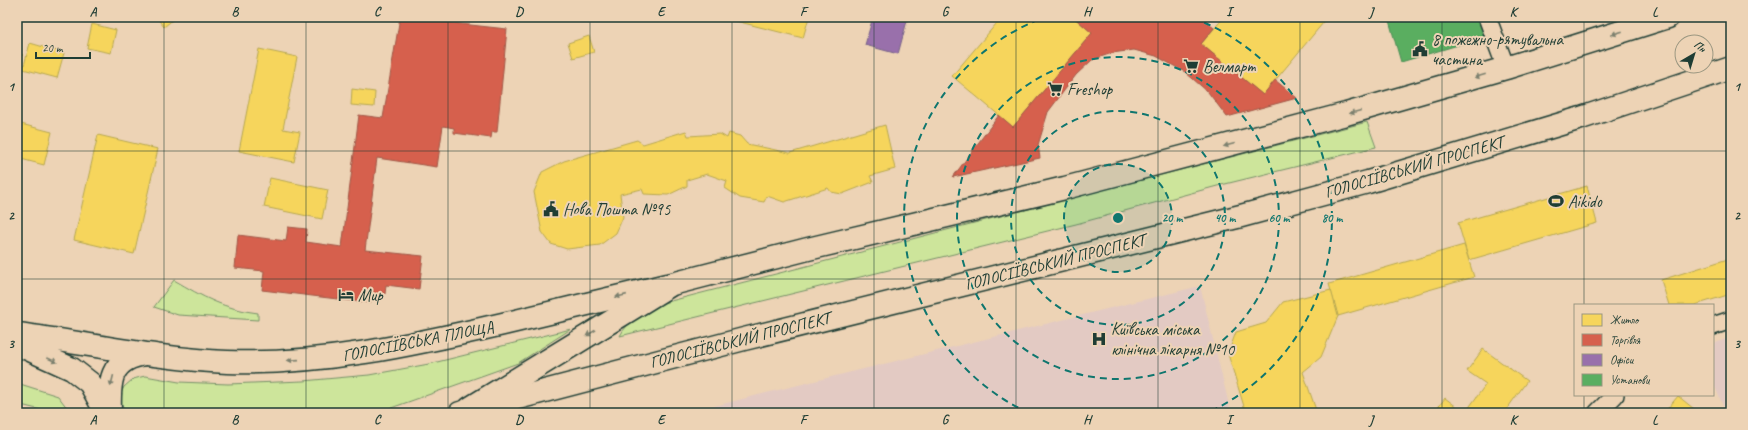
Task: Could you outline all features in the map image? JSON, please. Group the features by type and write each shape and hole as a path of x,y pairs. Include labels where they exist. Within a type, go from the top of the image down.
{"main road":[{"name":"ГОЛОСІЇВСЬКИЙ ПРОСПЕКТ","path":"463,412 672,284 1212,150 1354,112 1506,68 1668,17"},
{"name":"ГОЛОСІЇВСЬКИЙ ПРОСПЕКТ","path":"463,412 737,341 1241,216 1354,186 1581,118 1731,68"},
{"name":"ГОЛОСІЇВСЬКА ПЛОЩА","path":"17,334 151,354 228,362 275,361 332,357 402,347 672,284"},
{"path":"17,344 72,369 90,383 106,413"},
{"path":"110,413 110,385 117,367 131,356 151,354"}],"street":[{"path":"1487,17 1506,68"},
{"path":"1714,326 1731,320"},
{"path":"1597,413 1614,396"}],"shaded area":[{"name":"Київська міська клінічна лікарня №10","path":"1200,286 1231,413 687,413 770,392"},
{"path":"1731,337 1731,413 1726,413 1714,384 1714,344"}],"green space":[{"path":"1367,122 1376,147 1221,185 1076,224 620,336 627,326 659,304"},
{"path":"174,280 195,292 224,305 235,309 258,313 258,320 178,315 154,307"},
{"path":"571,329 518,363 377,413 125,413 119,397 124,387 133,379 145,376 179,382 228,384 303,381 369,375 429,364"},
{"path":"17,383 58,396 71,413 53,413 17,404"}],"building: Житло":[{"path":"156,17 176,17 164,27"},
{"path":"720,17 809,17 803,38"},
{"path":"1002,17 1073,17 1092,33 1013,127 952,76"},
{"path":"1224,17 1328,17 1263,95 1201,44"},
{"path":"92,24 116,30 111,53 87,48"},
{"path":"589,36 594,52 573,58 568,43"},
{"path":"30,43 64,53 57,78 23,69"},
{"path":"259,49 297,57 283,129 300,132 294,162 239,151"},
{"path":"17,53 23,55 17,72"},
{"path":"352,89 375,92 374,107 351,105"},
{"path":"17,123 52,132 44,165 17,158"},
{"path":"885,125 895,169 870,176 873,182 842,194 831,192 828,188 784,202 767,196 764,202 740,198 725,188 727,181 707,174 687,180 687,186 668,195 644,194 642,189 620,194 623,217 616,233 600,245 567,249 551,244 542,232 534,192 542,172 564,161 637,140 643,144 686,131 688,136 720,134 727,138 729,133 740,136 747,144 790,153"},
{"path":"98,135 158,149 134,254 74,240"},
{"path":"270,178 328,190 322,219 264,207"},
{"path":"1587,186 1597,223 1469,260 1458,223"},
{"path":"1464,245 1474,277 1338,316 1329,284"},
{"path":"1731,258 1731,294 1698,304 1669,304 1661,280"},
{"path":"1331,290 1338,316 1321,357 1303,372 1317,413 1246,413 1228,354 1236,332 1266,323 1283,302"},
{"path":"1483,349 1527,381 1504,413 1465,413 1486,384 1467,371"},
{"path":"1678,396 1699,413 1664,413"},
{"path":"1445,398 1465,413 1434,413"}],"building: Торгівля":[{"path":"400,17 423,17 443,22 507,29 497,132 492,132 491,138 454,133 454,128 443,126 437,167 377,158 365,250 423,256 419,289 386,285 385,294 372,293 371,303 262,290 264,271 235,268 238,235 286,241 288,227 307,229 306,242 342,247 359,115 383,118"},
{"path":"1078,17 1200,17 1214,28 1201,44 1263,95 1275,80 1297,98 1227,117 1208,92 1185,72 1156,56 1134,50 1112,53 1092,60 1076,75 1048,112 1038,145 1040,158 953,177 999,115 1013,127 1092,33 1076,19"}],"building: Офіси":[{"path":"873,17 908,17 898,54 865,45"}],"building: Установи":[{"name":"8 пожежно-рятувальна частина","path":"1388,17 1479,17 1485,37 1401,62"}],"place":[{"name":"8 пожежно-рятувальна частина","path":"1420,49"},
{"name":"Велмарт","path":"1191,66"},
{"name":"Freshop","path":"1055,89"},
{"name":"Aikido","path":"1556,201"},
{"name":"Нова Пошта №95","path":"551,209"},
{"name":"Мир","path":"346,295"},
{"name":"Київська міська клінічна лікарня №10","path":"1099,339"}]}
